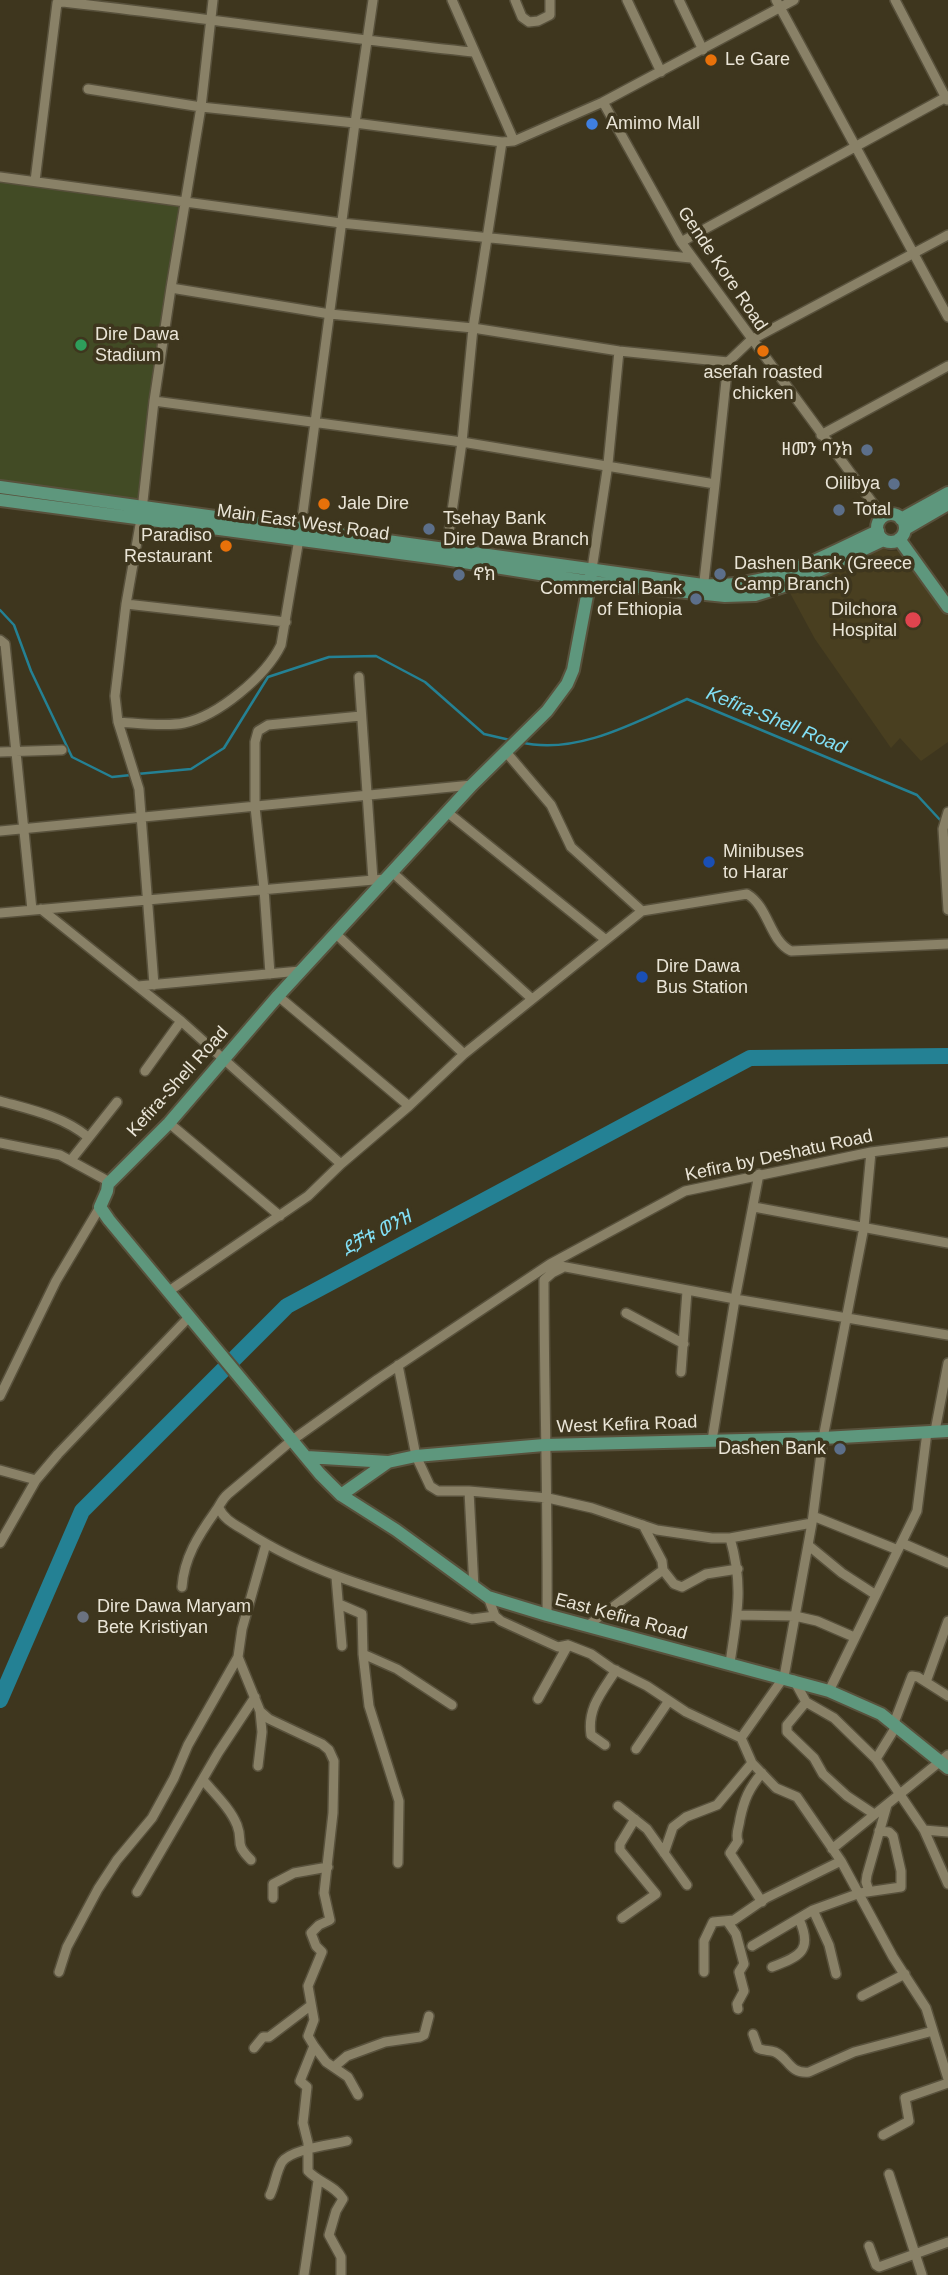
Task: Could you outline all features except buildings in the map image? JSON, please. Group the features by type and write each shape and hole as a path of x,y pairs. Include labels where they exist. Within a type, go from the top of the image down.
{"main road":[{"name":"Main East West Road","path":"0,486 45,499"},
{"path":"948,493 902,529 891,542 880,535 878,523 883,517 890,515 902,529 948,607"},
{"name":"Main East West Road","path":"0,499 45,499 703,589 770,579 838,556 880,535"},
{"path":"902,529 948,504"},
{"name":"Kefira-Shell Road","path":"100,1206 108,1184 169,1123 383,877 547,711 567,684 577,656 591,575"},
{"path":"100,1206 108,1220 307,1457"},
{"name":"West Kefira Road","path":"307,1457 388,1462 544,1445 823,1438 937,1431"},
{"name":"East Kefira Road","path":"307,1457 341,1495 396,1530 488,1597 830,1690 881,1714 945,1762"},
{"path":"341,1495 388,1462"}],"street":[{"path":"154,985 139,789 118,722 115,696 126,604 142,512 154,401 201,107 213,0"},
{"path":"118,722 183,724 220,706 252,683 274,660 281,645 300,534 373,0"},
{"path":"452,0 514,141"},
{"path":"515,0 522,17 529,22 550,15 550,0"},
{"path":"627,0 661,72"},
{"path":"679,0 703,50"},
{"path":"88,89 201,107 502,142 514,141 603,102 703,50 778,4 794,0"},
{"path":"681,242 855,145 947,98 895,0"},
{"path":"35,181 57,4 64,2 211,18 368,41 474,52"},
{"path":"778,4 948,317"},
{"name":"Gende Kore Road","path":"603,102 691,258 883,517"},
{"path":"446,554 462,442 473,328 502,142"},
{"path":"0,177 341,223 691,258"},
{"path":"703,589 728,362 751,340 948,235"},
{"path":"171,288 330,314 473,328 619,351 728,362"},
{"path":"591,575 608,464 619,351"},
{"path":"821,435 948,366"},
{"path":"154,401 462,442 608,464 715,484"},
{"path":"126,604 285,622"},
{"path":"0,640 5,644 24,829 37,909 181,1021 341,1164"},
{"path":"359,677 369,796 383,877 531,998"},
{"path":"270,974 255,807 255,742 258,731 268,725 361,716"},
{"path":"513,745 551,805 571,847 642,911"},
{"path":"0,752 62,750"},
{"path":"0,831 471,785"},
{"path":"447,812 606,940"},
{"path":"947,815 943,829 948,910"},
{"path":"0,913 383,877"},
{"path":"169,1291 308,1196 464,1054 642,911 747,894 761,906 783,947 791,951 948,944"},
{"path":"335,933 464,1054"},
{"path":"138,986 300,971"},
{"path":"278,996 409,1106"},
{"path":"145,1071 181,1021"},
{"path":"0,1101 59,1118 89,1136"},
{"path":"71,1160 117,1102"},
{"path":"169,1123 280,1216"},
{"name":"Kefira by Deshatu Road","path":"182,1587 189,1553 219,1508 220,1502 228,1494 291,1441 550,1264 685,1191 871,1152 948,1142"},
{"path":"0,1143 47,1152 71,1160 106,1180 108,1184"},
{"path":"741,1738 789,1679 795,1616 823,1438 864,1227 871,1152"},
{"path":"712,1440 734,1299 759,1174"},
{"path":"0,1396 56,1281 100,1206"},
{"path":"754,1207 948,1243"},
{"path":"550,1264 687,1291 948,1335"},
{"path":"547,1615 544,1280 562,1268"},
{"path":"681,1372 687,1291"},
{"path":"626,1313 684,1344"},
{"path":"0,1543 36,1480 190,1316"},
{"path":"830,1690 917,1511 937,1431 948,1363"},
{"path":"398,1366 416,1457 433,1489 438,1491 469,1490 548,1498 592,1508 643,1525 690,1535 730,1538 812,1519 948,1563"},
{"path":"0,1470 36,1480"},
{"path":"469,1490 474,1588"},
{"path":"219,1508 225,1517 266,1544 336,1577 472,1619 495,1616 558,1647 568,1645 591,1654 647,1686 668,1702 741,1738 752,1763 776,1788 797,1797 865,1892 893,1956 926,2008 948,2081 905,2098 909,2121 883,2135"},
{"path":"643,1525 662,1561 663,1570 674,1584 682,1587 705,1574 738,1569"},
{"path":"730,1538 740,1586 730,1663"},
{"path":"58,1972 67,1947 98,1889 117,1860 152,1818 174,1779 188,1745 238,1657 242,1629 266,1544"},
{"path":"808,1545 835,1568 876,1595"},
{"path":"587,1626 663,1570"},
{"path":"336,1577 342,1646"},
{"path":"488,1597 495,1616"},
{"path":"339,1604 362,1614 363,1654 371,1717 399,1801 398,1863"},
{"path":"737,1615 795,1616 817,1621 854,1637"},
{"path":"926,1682 948,1621"},
{"path":"538,1699 568,1645"},
{"path":"363,1654 397,1669 452,1705"},
{"path":"238,1657 260,1710 262,1732 258,1766"},
{"path":"605,1745 591,1735 593,1703 616,1670"},
{"path":"876,1759 895,1724 912,1676 918,1676 948,1696"},
{"path":"789,1679 806,1702 834,1718 876,1759 924,1830 948,1884"},
{"path":"137,1892 255,1698"},
{"path":"636,1749 668,1702"},
{"path":"806,1702 787,1725 787,1732 814,1758 823,1774 847,1796 874,1814"},
{"path":"260,1710 269,1719 322,1744 333,1755 334,1800 324,1893 330,1920 318,1925 311,1933 316,1946 322,1952 309,1986 314,2020 308,2036 326,2062 348,2077 358,2095"},
{"path":"832,1849 874,1814 945,1762"},
{"path":"664,1853 673,1827 686,1817 717,1805 752,1763"},
{"path":"762,1773 750,1787 744,1800 736,1835 738,1842 730,1853 762,1902"},
{"path":"203,1780 228,1809 238,1828 239,1847 251,1860"},
{"path":"865,1892 867,1875 887,1805"},
{"path":"618,1806 647,1829 687,1885"},
{"path":"622,1918 656,1894 620,1850 620,1844 635,1819"},
{"path":"924,1830 948,1832"},
{"path":"752,1946 813,1910 865,1892 899,1888 901,1871 893,1836 889,1832 879,1831"},
{"path":"704,1972 704,1947 710,1926 716,1921 734,1920 762,1902 841,1861"},
{"path":"273,1898 272,1884 294,1873 328,1867"},
{"path":"813,1910 829,1945 836,1974"},
{"path":"772,1967 792,1959 805,1944 807,1936 799,1919"},
{"path":"727,1921 736,1934 744,1964 739,1972 744,1991 737,2009"},
{"path":"862,1996 905,1974"},
{"path":"254,2048 263,2037 269,2037 310,2006"},
{"path":"334,2067 347,2056 385,2042 424,2035 429,2016"},
{"path":"752,2034 758,2048 776,2053 802,2073 854,2052 933,2031"},
{"path":"314,2046 300,2081 307,2087 303,2123 308,2150 308,2171 318,2181 339,2192 344,2199 336,2211 329,2235 341,2257 341,2275"},
{"path":"270,2195 285,2158 347,2141"},
{"path":"889,2174 922,2275"},
{"path":"304,2275 318,2181"},
{"path":"869,2246 877,2267 948,2242"}],"shaded area":[{"path":"884,548 888,551 901,551 948,614 948,742 921,761 900,738 891,748 815,639 789,591 860,556"}],"green space":[{"name":"Dire Dawa Stadium","path":"0,177 185,201 142,506 0,487"}],"waterway":[{"name":"Kefira-Shell Road","path":"0,610 14,625 31,671 72,757 112,777 131,775"},
{"name":"Kefira-Shell Road","path":"137,774 191,769 224,748 268,677 329,657 376,656 425,682 484,734 510,740"},
{"name":"Kefira-Shell Road","path":"520,742 541,745 584,741 627,726 687,699 917,795 942,822"},
{"name":"ደቻቱ ወንዝ","path":"0,1700 82,1511 287,1306 750,1058 948,1056"}],"place":[{"name":"Le Gare","path":"711,60"},
{"name":"Amimo Mall","path":"592,124"},
{"name":"Dire Dawa Stadium","path":"81,345"},
{"name":"asefah roasted chicken","path":"763,351"},
{"name":"ዘመን ባንክ","path":"867,450"},
{"name":"Oilibya","path":"894,484"},
{"name":"Jale Dire","path":"324,504"},
{"name":"Total","path":"839,510"},
{"name":"Tsehay Bank Dire Dawa Branch","path":"429,529"},
{"name":"Paradiso Restaurant","path":"226,546"},
{"name":"Dashen Bank (Greece Camp Branch)","path":"720,574"},
{"name":"ኖክ","path":"459,575"},
{"name":"Commercial Bank of Ethiopia","path":"696,599"},
{"name":"Dilchora Hospital","path":"913,620"},
{"name":"Minibuses to Harar","path":"709,862"},
{"name":"Dire Dawa Bus Station","path":"642,977"},
{"name":"Dashen Bank","path":"840,1449"},
{"name":"Dire Dawa Maryam Bete Kristiyan","path":"83,1617"}]}
